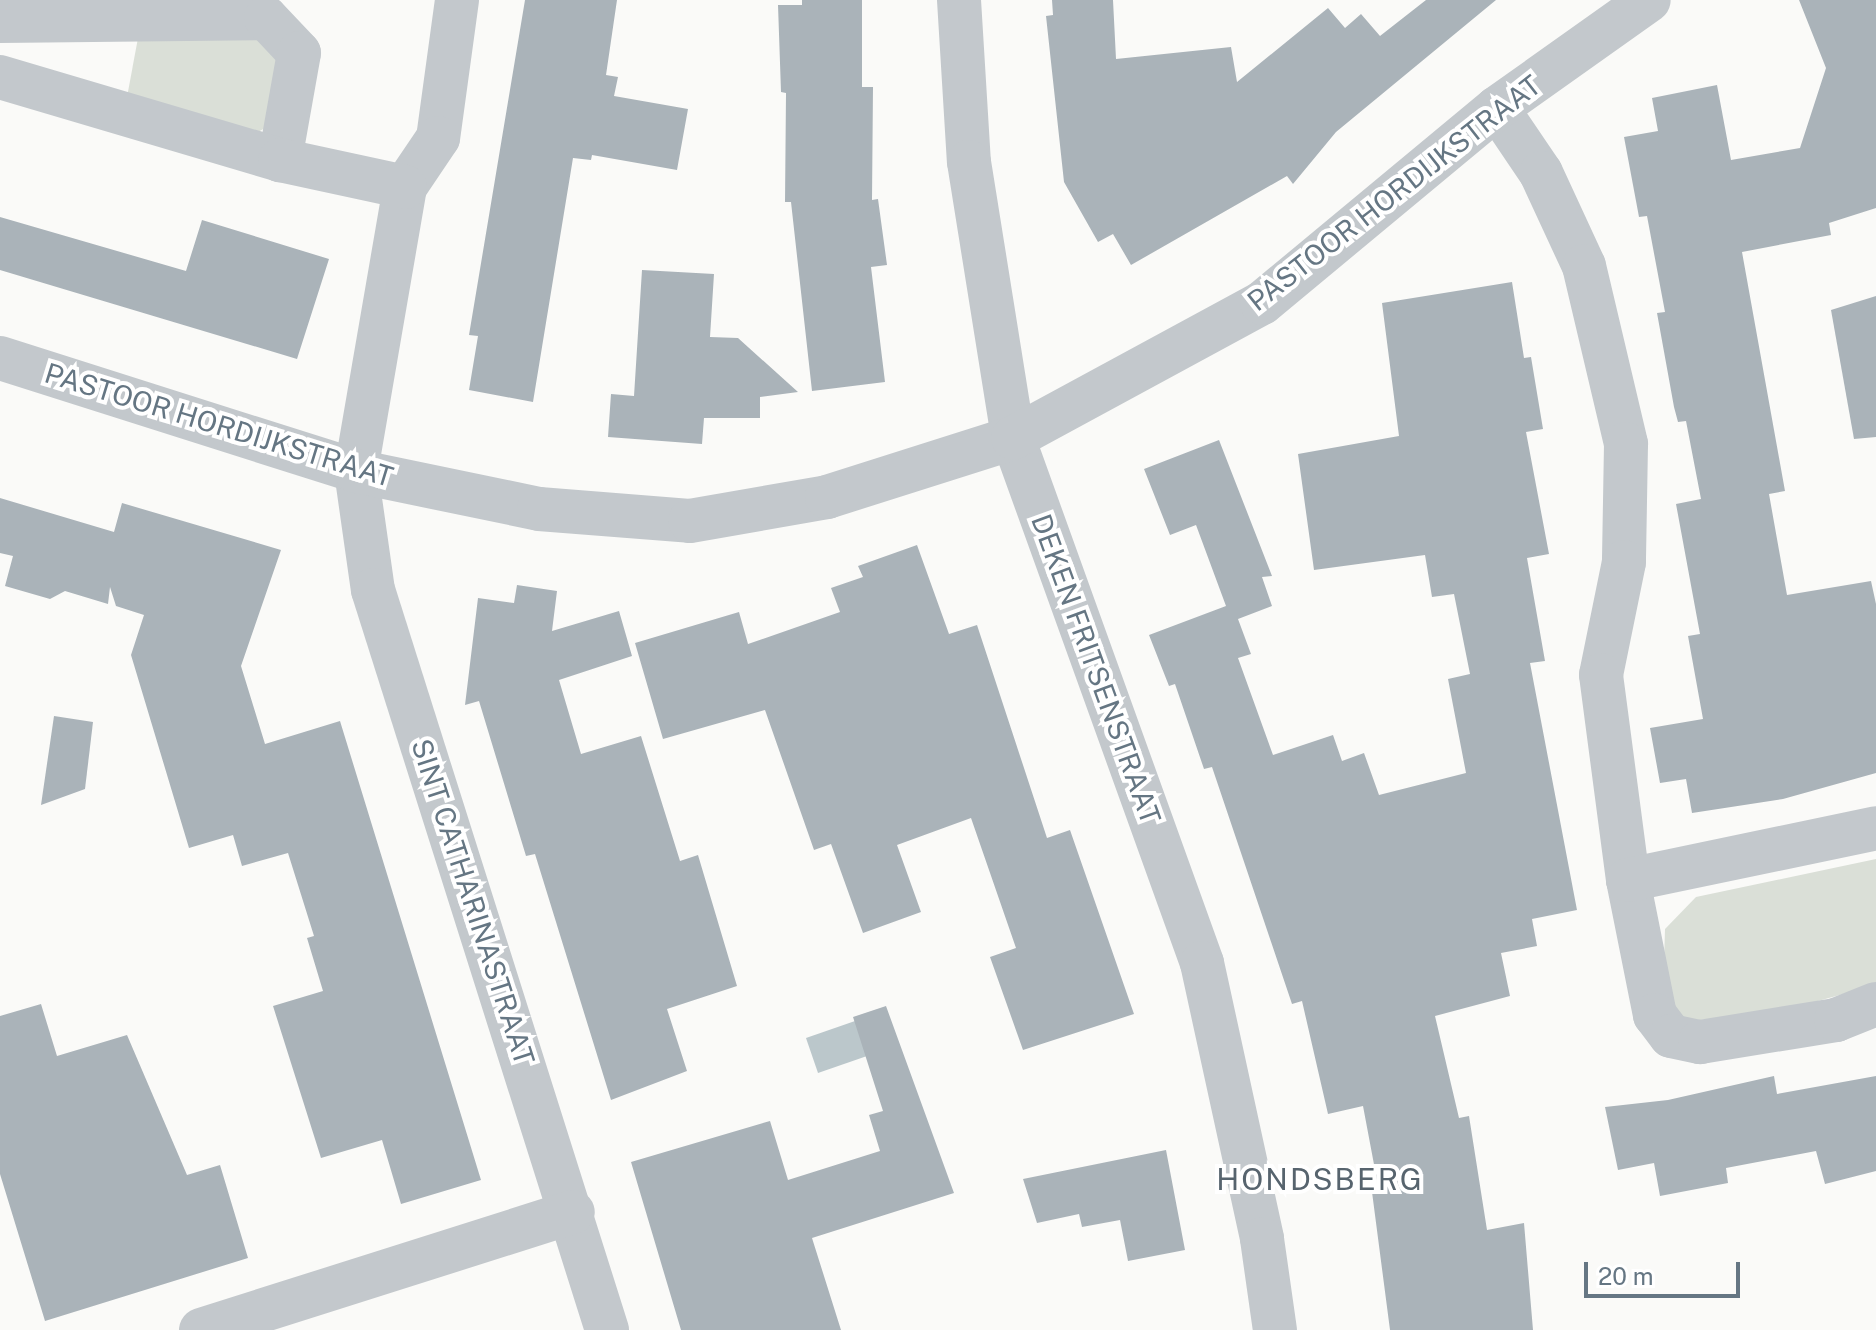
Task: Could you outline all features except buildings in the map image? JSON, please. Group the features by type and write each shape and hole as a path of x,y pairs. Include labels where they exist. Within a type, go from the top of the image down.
{"street":[{"path":"0,77 280,160 405,187 438,138 457,0"},
{"name":"DEKEN FRITSENSTRAAT","path":"959,0 969,162 1013,438 1202,963 1262,1239 1275,1330"},
{"name":"PASTOOR HORDIJKSTRAAT","path":"0,358 356,471 539,509 690,521 827,497 1013,438 1262,303 1497,108 1637,3"},
{"path":"0,21 266,18 299,53 280,160"},
{"path":"1497,108 1541,173 1584,266 1626,444 1624,562 1601,675 1628,880 1655,1015 1671,1036 1700,1042 1836,1020 1876,1004"},
{"name":"SINT CATHARINASTRAAT","path":"405,187 356,471 373,590 573,1212 607,1330"},
{"path":"1628,880 1876,828"},
{"path":"201,1330 573,1212"}],"shaded area":[{"path":"261,36 282,59 271,125 254,134 127,97 138,38"},
{"path":"1876,859 1876,985 1774,1013 1679,1022 1663,996 1665,929 1696,897"},
{"path":"881,1012 893,1047 818,1073 806,1038"}],"district":[{"name":"HONDSBERG","path":"1320,1179"}]}
